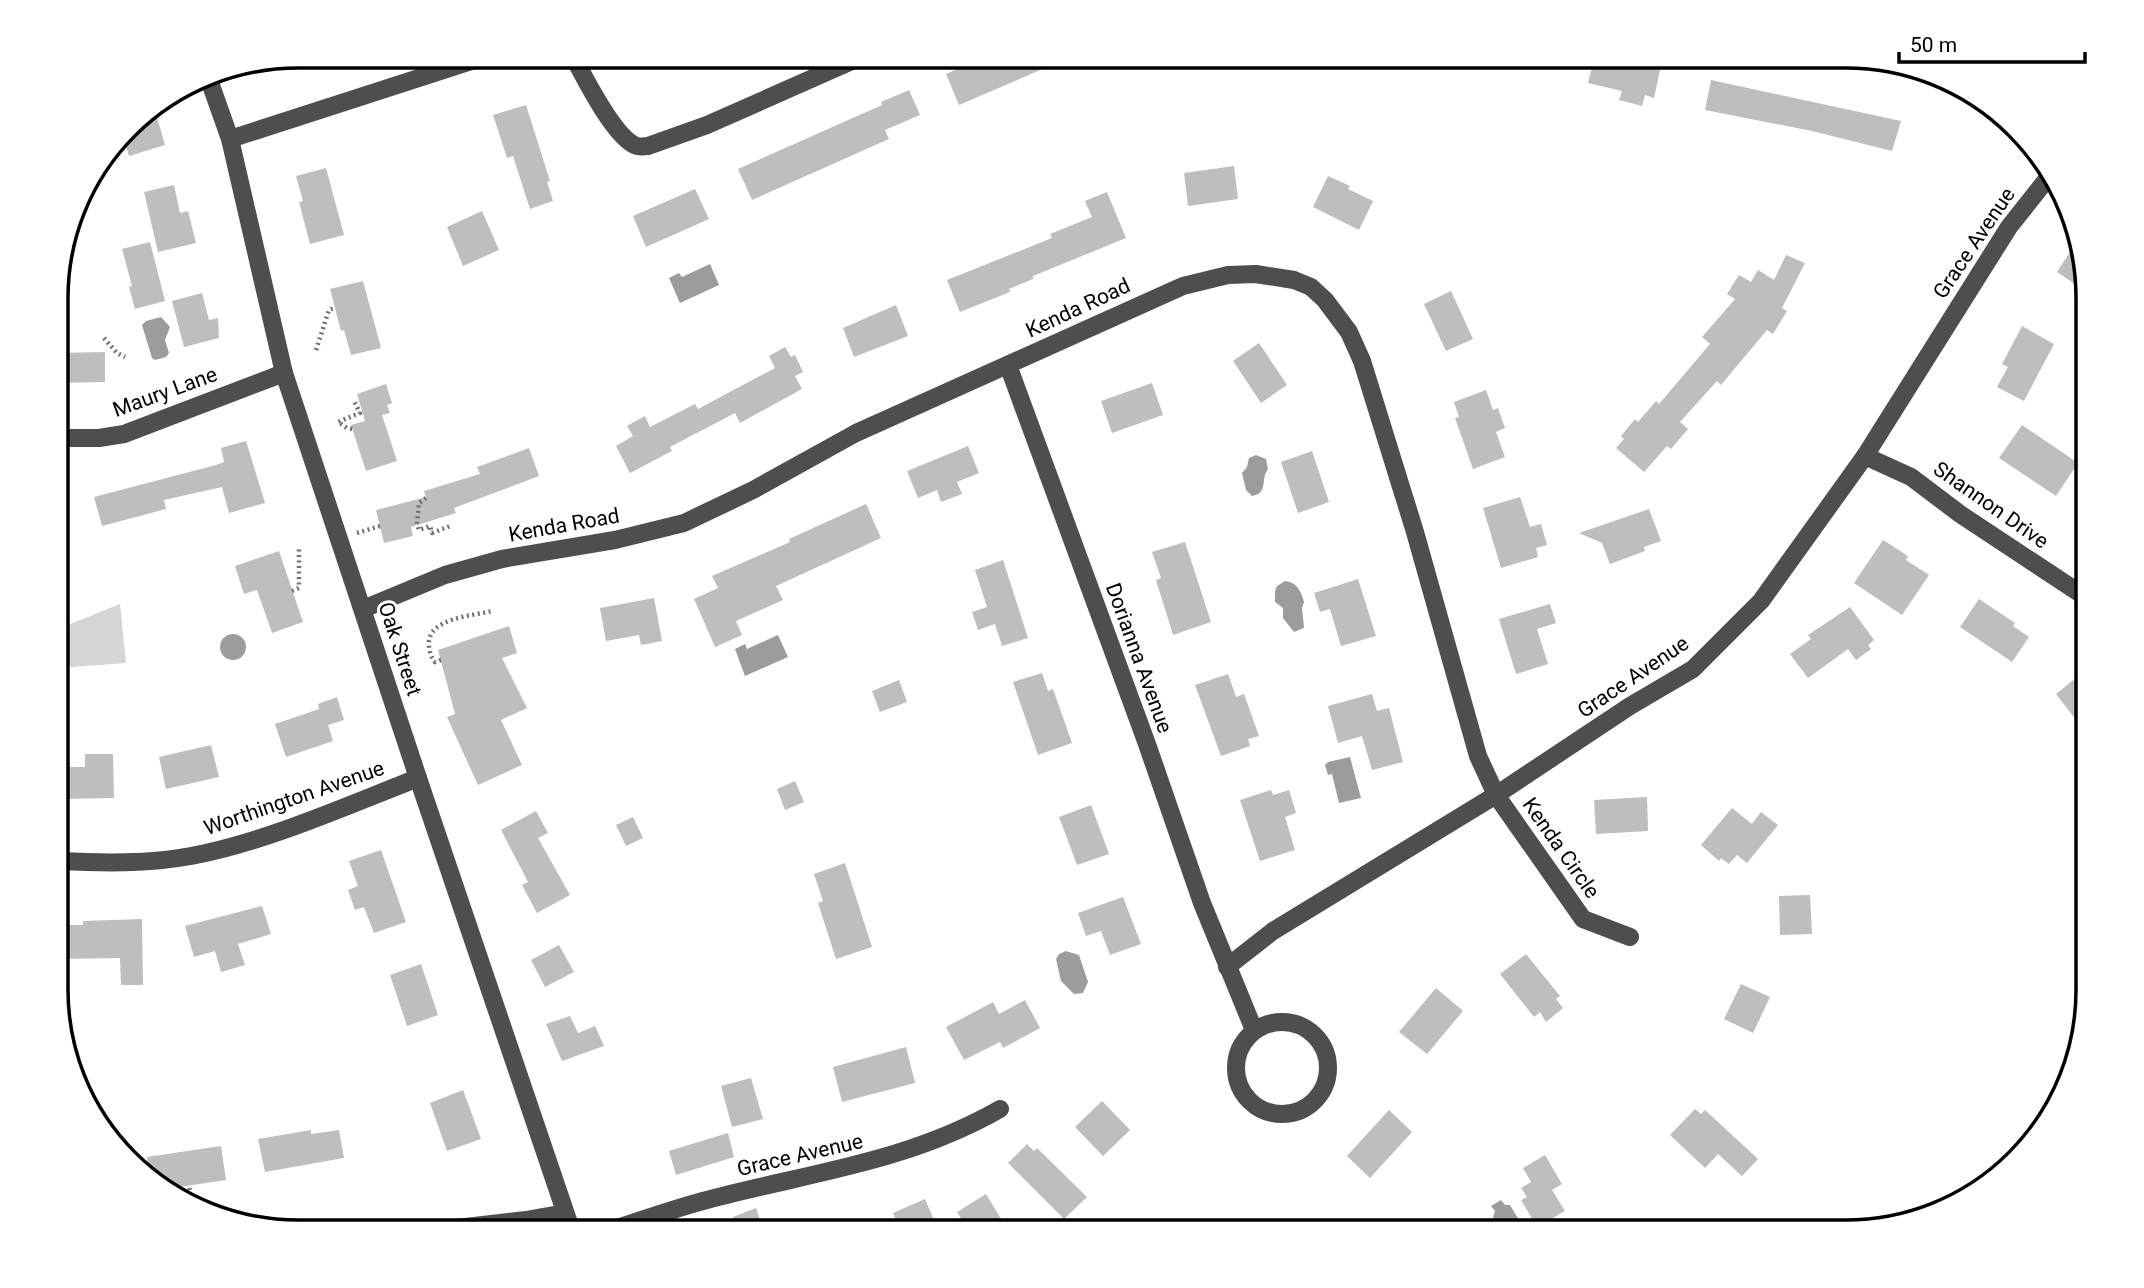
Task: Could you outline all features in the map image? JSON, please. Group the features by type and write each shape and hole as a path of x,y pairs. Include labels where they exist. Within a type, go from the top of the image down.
{"street":[{"path":"230,139 450,68"},
{"path":"579,68 590,90 627,140 638,146 648,146 708,124 836,68"},
{"name":"Oak Street","path":"211,86 230,139 284,373 568,1220"},
{"name":"Grace Avenue","path":"1227,967 1273,931 1496,795 1630,706 1693,669 1760,601 1865,456 2008,227 2044,183"},
{"name":"Kenda Road","path":"363,609 445,575 502,559 615,540 684,523 753,490 845,438 1152,298 1214,278 1256,274 1275,276 1311,287 1325,300 1349,332 1362,361 1415,532 1478,756 1496,795"},
{"name":"Dorianna Avenue","path":"1008,365 1147,744 1198,892 1254,1030"},
{"name":"Maury Lane","path":"68,438 99,438 124,433 284,373"},
{"name":"Shannon Drive","path":"1865,456 1911,477 1960,514 2075,590"},
{"name":"Worthington Avenue","path":"68,860 167,859 225,848 418,778"},
{"name":"Kenda Circle","path":"1496,795 1583,919 1630,937"},
{"path":"1267,1023 1296,1023 1320,1040 1329,1068 1320,1096 1309,1106 1283,1115 1258,1108 1240,1089 1235,1068 1238,1050 1254,1030 1267,1023"},
{"name":"Grace Avenue","path":"644,1220 702,1201 895,1155 947,1137 1000,1110"},
{"path":"527,1220 565,1213"}],"path":[{"path":"316,350 329,310 334,308"},
{"path":"104,338 117,353 125,357"},
{"path":"352,429 338,422 360,413 354,401"},
{"path":"426,498 419,503 419,530 429,526 432,533 450,526"},
{"path":"292,591 299,588 299,549"},
{"path":"441,660 435,662 431,657 429,636 434,628 492,611"},
{"path":"189,1185 190,1192"}],"shaded area":[{"path":"710,264 719,285 680,303 669,278 679,273 682,277"},
{"path":"161,317 170,327 165,340 169,353 166,357 155,360 152,358 142,325 146,321"},
{"path":"1256,455 1266,459 1268,469 1261,492 1252,496 1246,490 1242,473 1249,458"},
{"path":"1285,581 1298,588 1304,602 1304,628 1294,632 1283,618 1283,608 1275,602 1277,586"},
{"path":"120,604 126,663 68,667 68,625"},
{"path":"233,634 242,638 246,647 242,656 233,660 224,656 220,647 224,638"},
{"path":"778,635 788,657 745,676 735,649 745,644 747,649"},
{"path":"1350,757 1361,798 1339,803 1332,774 1328,775 1325,765"},
{"path":"1066,951 1079,955 1088,982 1083,993 1074,994 1061,981 1056,959"},
{"path":"1501,1200 1505,1205 1510,1205 1518,1219 1494,1219 1495,1211 1491,1206"}],"building":[{"path":"960,68 1045,68 959,105 946,74"},
{"path":"1592,68 1660,70 1654,98 1645,95 1642,106 1619,100 1622,91 1588,83"},
{"path":"1711,80 1901,121 1892,151 1812,131 1705,110"},
{"path":"909,90 920,115 885,130 889,139 752,200 738,169 882,105 881,102"},
{"path":"526,105 550,181 547,182 553,201 530,209 513,156 507,158 493,115"},
{"path":"157,117 165,145 129,156 126,147"},
{"path":"1234,166 1238,199 1188,206 1184,173"},
{"path":"326,168 344,235 310,244 299,202 303,201 296,176"},
{"path":"1328,176 1373,201 1359,230 1313,207"},
{"path":"174,185 180,213 188,211 196,243 158,252 144,192"},
{"path":"695,189 709,219 646,247 633,216"},
{"path":"1107,192 1126,238 1033,276 1033,279 1009,289 1010,292 960,312 947,280 1052,238 1050,234 1092,217 1085,201"},
{"path":"482,211 499,250 463,266 447,227"},
{"path":"150,242 165,301 135,309 122,249"},
{"path":"2070,251 2075,284 2057,272"},
{"path":"1786,255 1805,263 1782,308 1787,311 1773,334 1767,330 1721,385 1717,381 1680,422 1688,429 1671,449 1667,446 1644,472 1616,448 1624,439 1621,436 1635,419 1638,422 1656,401 1659,404 1710,344 1702,337 1735,299 1727,294 1739,275 1751,282 1758,270 1774,280"},
{"path":"363,281 381,348 351,355 344,330 341,331 330,289"},
{"path":"1451,291 1473,339 1446,351 1424,304"},
{"path":"202,293 209,320 218,318 219,338 184,347 172,301"},
{"path":"896,305 908,336 854,357 843,328"},
{"path":"2022,326 2054,344 2024,401 1997,387 2008,367 2002,364"},
{"path":"1259,343 1287,385 1261,403 1233,361"},
{"path":"785,347 791,357 795,355 803,372 795,376 802,389 740,423 735,413 670,447 672,451 630,473 616,446 633,436 627,426 645,416 650,427 695,404 698,409 775,368 769,356"},
{"path":"105,352 105,382 68,383 68,353"},
{"path":"1152,383 1163,415 1112,433 1101,401"},
{"path":"386,384 392,403 387,405 390,413 382,415 397,461 366,471 351,425 365,421 357,394"},
{"path":"1486,390 1493,410 1498,408 1505,428 1496,432 1505,457 1473,469 1455,418 1459,417 1454,402"},
{"path":"2022,425 2075,461 2075,468 2056,496 1999,458"},
{"path":"246,441 265,503 229,513 222,487 164,500 166,509 102,526 94,497 216,465 224,462 221,448"},
{"path":"968,446 979,473 957,482 962,494 941,502 937,490 918,498 907,471"},
{"path":"529,448 539,476 454,508 456,513 411,527 413,536 384,543 376,510 426,497 424,491 480,474 477,467"},
{"path":"1312,451 1329,502 1298,513 1281,462"},
{"path":"1520,497 1530,527 1541,524 1547,545 1536,548 1538,557 1501,568 1483,508"},
{"path":"866,504 881,538 776,586 783,600 736,621 742,635 715,647 694,599 718,588 712,576 790,542 789,539"},
{"path":"1649,509 1661,541 1644,547 1645,551 1610,564 1602,543 1579,533"},
{"path":"1883,540 1908,556 1906,560 1929,575 1902,615 1854,583"},
{"path":"1185,542 1211,622 1173,635 1156,580 1161,578 1152,552"},
{"path":"279,551 303,622 272,633 257,590 244,594 235,566"},
{"path":"1003,560 1028,638 1002,646 995,624 978,630 972,612 987,607 975,570"},
{"path":"1358,579 1376,636 1341,646 1330,609 1320,612 1314,593"},
{"path":"654,598 662,641 641,645 639,635 606,641 600,608"},
{"path":"1979,599 2015,623 2013,626 2029,637 2012,662 1960,627"},
{"path":"1550,604 1556,623 1537,629 1548,664 1516,674 1499,619"},
{"path":"1850,607 1874,640 1868,645 1871,649 1856,660 1848,649 1808,678 1790,654 1811,639 1808,635"},
{"path":"509,626 517,653 502,658 527,708 501,720 522,765 478,785 447,717 455,714 438,650"},
{"path":"1042,673 1048,691 1053,689 1072,743 1038,755 1013,682"},
{"path":"1228,674 1236,697 1244,694 1259,736 1248,739 1250,746 1221,756 1195,685"},
{"path":"2075,679 2075,719 2056,694"},
{"path":"899,680 907,702 880,712 872,691"},
{"path":"1372,694 1377,711 1389,708 1403,762 1372,770 1362,736 1338,743 1328,706"},
{"path":"337,697 344,720 328,725 333,741 286,757 275,724 319,709 318,704"},
{"path":"211,745 219,777 166,789 159,757"},
{"path":"85,754 113,754 114,798 68,799 68,767 85,767"},
{"path":"795,781 804,802 785,810 777,789"},
{"path":"1271,790 1273,795 1289,790 1296,813 1285,817 1295,850 1260,861 1240,800"},
{"path":"1647,797 1648,831 1596,834 1594,800"},
{"path":"1091,805 1109,854 1077,865 1059,817"},
{"path":"1732,808 1752,824 1761,812 1778,825 1747,863 1737,855 1729,864 1721,858 1719,861 1701,845"},
{"path":"536,811 548,833 538,838 570,895 537,913 522,885 528,882 501,830"},
{"path":"633,817 643,838 626,846 616,825"},
{"path":"381,850 406,922 374,933 364,907 355,910 348,890 358,886 349,861"},
{"path":"845,863 872,947 836,959 818,903 823,901 814,874"},
{"path":"1810,895 1812,934 1780,935 1779,896"},
{"path":"1123,897 1141,944 1110,955 1101,931 1086,936 1078,913"},
{"path":"262,906 271,934 238,944 245,965 221,972 215,951 194,957 185,926"},
{"path":"142,919 143,985 121,985 120,958 68,959 68,925 83,925 83,921"},
{"path":"559,945 574,972 545,987 531,960"},
{"path":"1526,954 1560,996 1556,999 1563,1008 1546,1022 1540,1012 1534,1017 1500,974"},
{"path":"421,964 438,1015 407,1026 390,975"},
{"path":"1741,984 1770,997 1753,1033 1724,1019"},
{"path":"1436,988 1463,1011 1427,1054 1399,1032"},
{"path":"1025,1000 1040,1028 1003,1048 1000,1042 964,1060 946,1027 993,1002 999,1014"},
{"path":"570,1016 578,1033 595,1026 604,1046 562,1061 546,1024"},
{"path":"906,1047 915,1083 842,1102 833,1067"},
{"path":"751,1078 763,1119 732,1127 721,1086"},
{"path":"463,1090 481,1139 447,1151 430,1103"},
{"path":"1102,1101 1130,1130 1103,1156 1075,1127"},
{"path":"1695,1109 1701,1114 1705,1110 1758,1159 1742,1176 1718,1154 1705,1168 1670,1135"},
{"path":"1389,1110 1412,1132 1370,1178 1347,1156"},
{"path":"311,1130 311,1134 339,1130 344,1158 265,1172 258,1139"},
{"path":"728,1133 734,1157 676,1175 669,1151"},
{"path":"1027,1144 1034,1151 1037,1148 1087,1197 1064,1219 1008,1163"},
{"path":"221,1146 226,1180 180,1187 158,1172 148,1163 147,1157"},
{"path":"1545,1155 1562,1184 1552,1190 1565,1211 1551,1219 1532,1219 1521,1200 1527,1197 1521,1188 1531,1182 1523,1168"},
{"path":"986,1194 1001,1220 962,1220 957,1212"},
{"path":"925,1199 934,1220 896,1220 893,1213"},
{"path":"756,1208 760,1220 734,1220 733,1217"}]}
